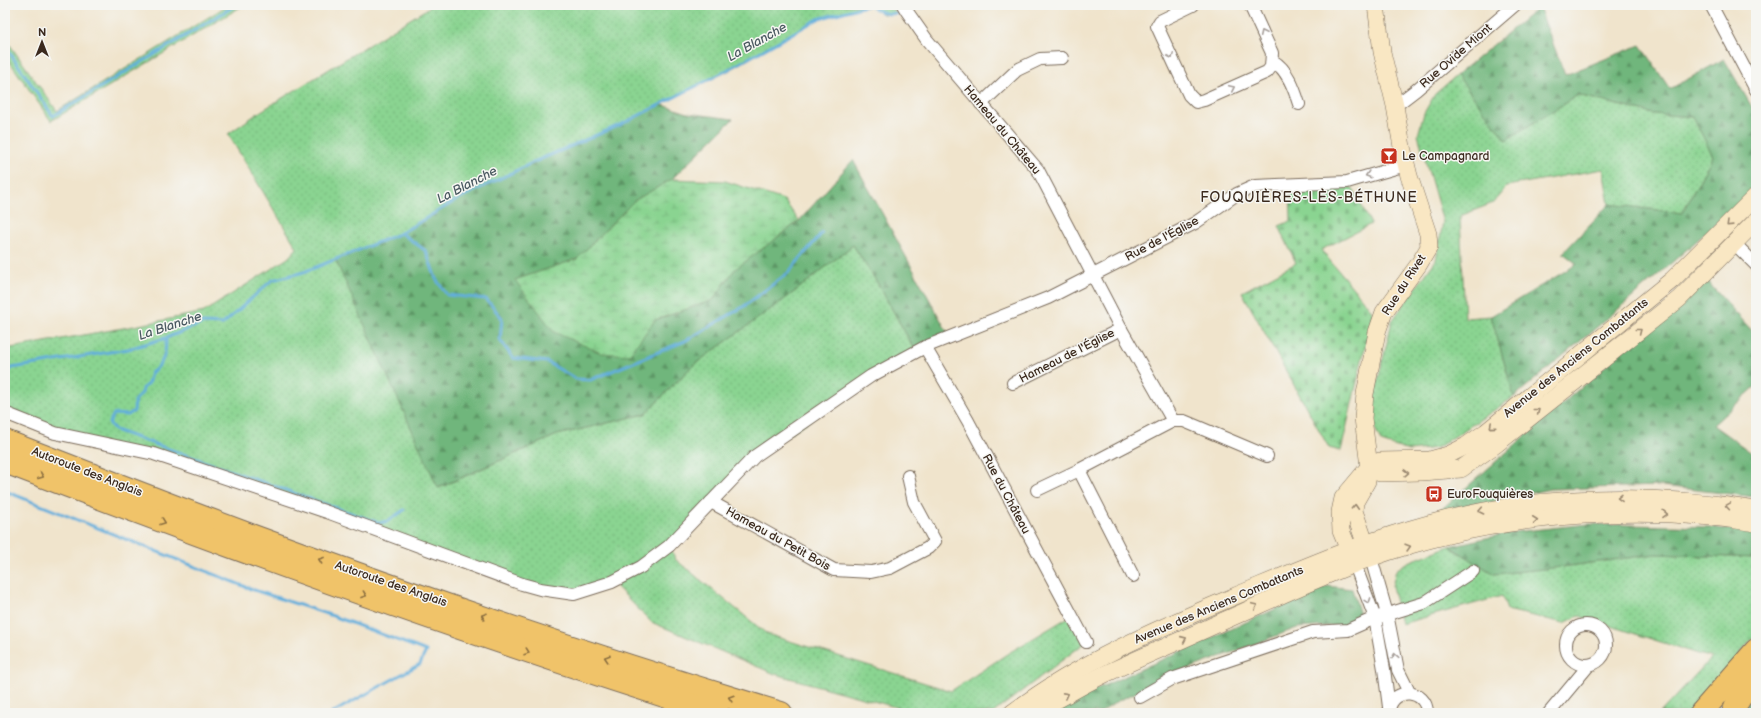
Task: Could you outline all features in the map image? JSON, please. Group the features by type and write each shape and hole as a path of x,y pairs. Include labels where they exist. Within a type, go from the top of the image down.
{"highway":[{"name":"Autoroute des Anglais","path":"5,441 249,534 404,590 637,668 781,713"},
{"name":"Autoroute des Anglais","path":"5,462 231,547 394,606 542,657 718,713"},
{"path":"1701,713 1754,663"},
{"path":"1712,713 1754,663"},
{"path":"1720,713 1754,663"},
{"path":"1733,713 1754,663"}],"street":[{"path":"1193,5 1160,21 1157,26 1189,95 1196,102 1204,100 1267,72 1271,67 1272,53 1250,5"},
{"name":"Rue du Rivet","path":"1369,467 1363,418 1364,394 1377,332 1384,312 1419,264 1429,247 1428,234 1406,165 1395,106 1382,52 1376,5"},
{"name":"Rue Ovide Miont","path":"1395,106 1416,90 1515,5"},
{"path":"1711,5 1756,90"},
{"name":"Hameau du Château","path":"905,9 927,40 1038,170 1094,275"},
{"path":"981,104 1017,70 1040,59 1062,58"},
{"path":"1272,61 1282,67 1299,104"},
{"name":"Rue de l'Église","path":"5,413 55,433 154,454 327,512 540,590 574,594 612,582 640,567 669,546 754,456 871,376 925,347 1048,298 1194,223 1237,194 1255,186 1347,182 1406,165"},
{"name":"Avenue des Anciens Combattants","path":"1369,467 1380,461 1430,460 1448,455 1466,446 1486,432 1672,280 1756,196"},
{"name":"Avenue des Anciens Combattants","path":"1369,467 1380,473 1461,469 1495,445 1679,299 1735,244 1756,221"},
{"path":"1735,244 1756,265"},
{"name":"Hameau de l'Église","path":"1094,275 1121,329 1173,421"},
{"name":"Hameau de l'Église","path":"1013,383 1121,329"},
{"name":"Rue du Château","path":"925,347 968,421 1086,642"},
{"path":"1037,490 1173,421 1184,421 1266,456"},
{"path":"1369,467 1367,481 1355,502 1354,511 1387,614 1398,670 1409,692"},
{"path":"1369,467 1343,498 1340,512 1340,522 1341,531 1375,618 1384,669 1388,710"},
{"path":"1079,470 1133,576"},
{"name":"Hameau du Petit Bois","path":"712,502 834,570 871,572 890,568 928,548 935,541 914,502 908,476"},
{"path":"1352,557 1368,551 1408,529 1441,520 1533,502 1584,498 1642,498 1701,502 1756,510"},
{"path":"1368,551 1408,547 1521,522 1569,516 1680,514 1756,523"},
{"name":"Avenue des Anciens Combattants","path":"1012,713 1062,679 1111,652 1217,604 1352,557"},
{"name":"Avenue des Anciens Combattants","path":"1032,713 1104,675 1272,598 1352,557"},
{"path":"1140,697 1180,677 1313,632 1348,630 1375,618 1424,603 1473,571"},
{"path":"1549,713 1589,665"},
{"path":"1388,710 1396,696 1409,692 1415,694 1424,701 1428,712"}],"green space":[{"path":"228,5 244,5 51,121 5,55 5,38 57,111"},
{"path":"433,5 869,5 818,19 730,70 620,125 534,162 460,198 401,233 336,259 439,488 557,435 645,414 692,366 793,293 853,245 878,284 916,352 755,456 669,546 676,560 767,634 951,691 1007,654 1072,615 1086,642 993,713 917,713 775,674 651,622 612,582 574,594 540,589 154,454 55,433 5,413 5,349 204,312 288,258 297,248 228,134 258,113"},
{"path":"869,5 889,5 897,14 883,14"},
{"path":"1539,7 1565,75 1640,45 1670,89 1724,59 1756,114 1756,185 1743,200 1635,295 1514,397 1491,316 1577,264 1563,253 1609,204 1682,213 1713,156 1693,117 1654,114 1578,95 1506,140 1457,75"},
{"path":"1457,75 1506,140 1578,95 1654,114 1693,117 1713,156 1682,213 1609,204 1603,169 1507,186 1493,203 1460,216 1465,318 1491,316 1514,397 1437,448 1409,451 1381,442 1372,421 1374,397 1392,321 1436,260 1443,222 1418,135 1424,113 1435,94"},
{"path":"660,104 688,113 733,119 672,179 634,201 577,259 515,280 629,355 655,320 713,300 734,270 799,221 853,160 950,337 916,352 878,284 853,245 793,293 692,366 645,414 557,435 438,488 335,259 401,233 460,198 534,162 620,125"},
{"path":"672,179 725,181 784,200 799,221 734,270 713,300 655,320 629,355 601,353 554,332 515,280 577,259 634,201"},
{"path":"1352,187 1371,224 1321,250 1373,312 1341,451 1329,448 1242,292 1296,263 1279,226 1291,221 1290,189"},
{"path":"1705,279 1756,335 1756,386 1713,425 1756,456 1756,497 1662,486 1550,489 1436,514"},
{"path":"1589,524 1710,527 1756,533 1756,558 1656,554 1562,567 1494,574 1449,546 1514,532"},
{"path":"1449,546 1494,574 1562,567 1656,554 1756,558 1756,635 1689,713 1660,713 1711,658 1579,616 1564,623 1507,610 1502,596 1401,624 1392,586 1396,570 1406,563"},
{"path":"1327,586 1352,589 1361,618 1346,625 1297,628 1175,674 1118,701 1100,713 1052,713 1074,699"},
{"path":"1756,688 1756,713 1742,713"}],"waterway":[{"path":"5,46 53,116 236,5"},
{"name":"La Blanche","path":"5,375 12,368 128,349 166,338 203,323 223,324 272,280 304,272 401,233 460,198 534,162 620,125 724,72 818,19 869,5 890,14 904,11"},
{"name":"La Blanche","path":"909,9 935,5"},
{"path":"401,233 426,251 436,279 447,295 486,299 502,318 500,340 513,358 547,362 576,379 590,380 685,341 743,307 788,273 822,233"},
{"path":"166,338 163,358 159,366 151,373 148,384 143,388 142,393 135,400 134,411 128,415 114,414 109,423 115,430 379,523 388,521 404,510"},
{"path":"5,491 251,589 333,616 426,651 420,664 332,713"}],"place":[{"name":"Le Campagnard","path":"1389,156"},
{"name":"EuroFouquières","path":"1434,494"}],"district":[{"name":"FOUQUIÈRES-LÈS-BÉTHUNE","path":"1309,197"}]}
